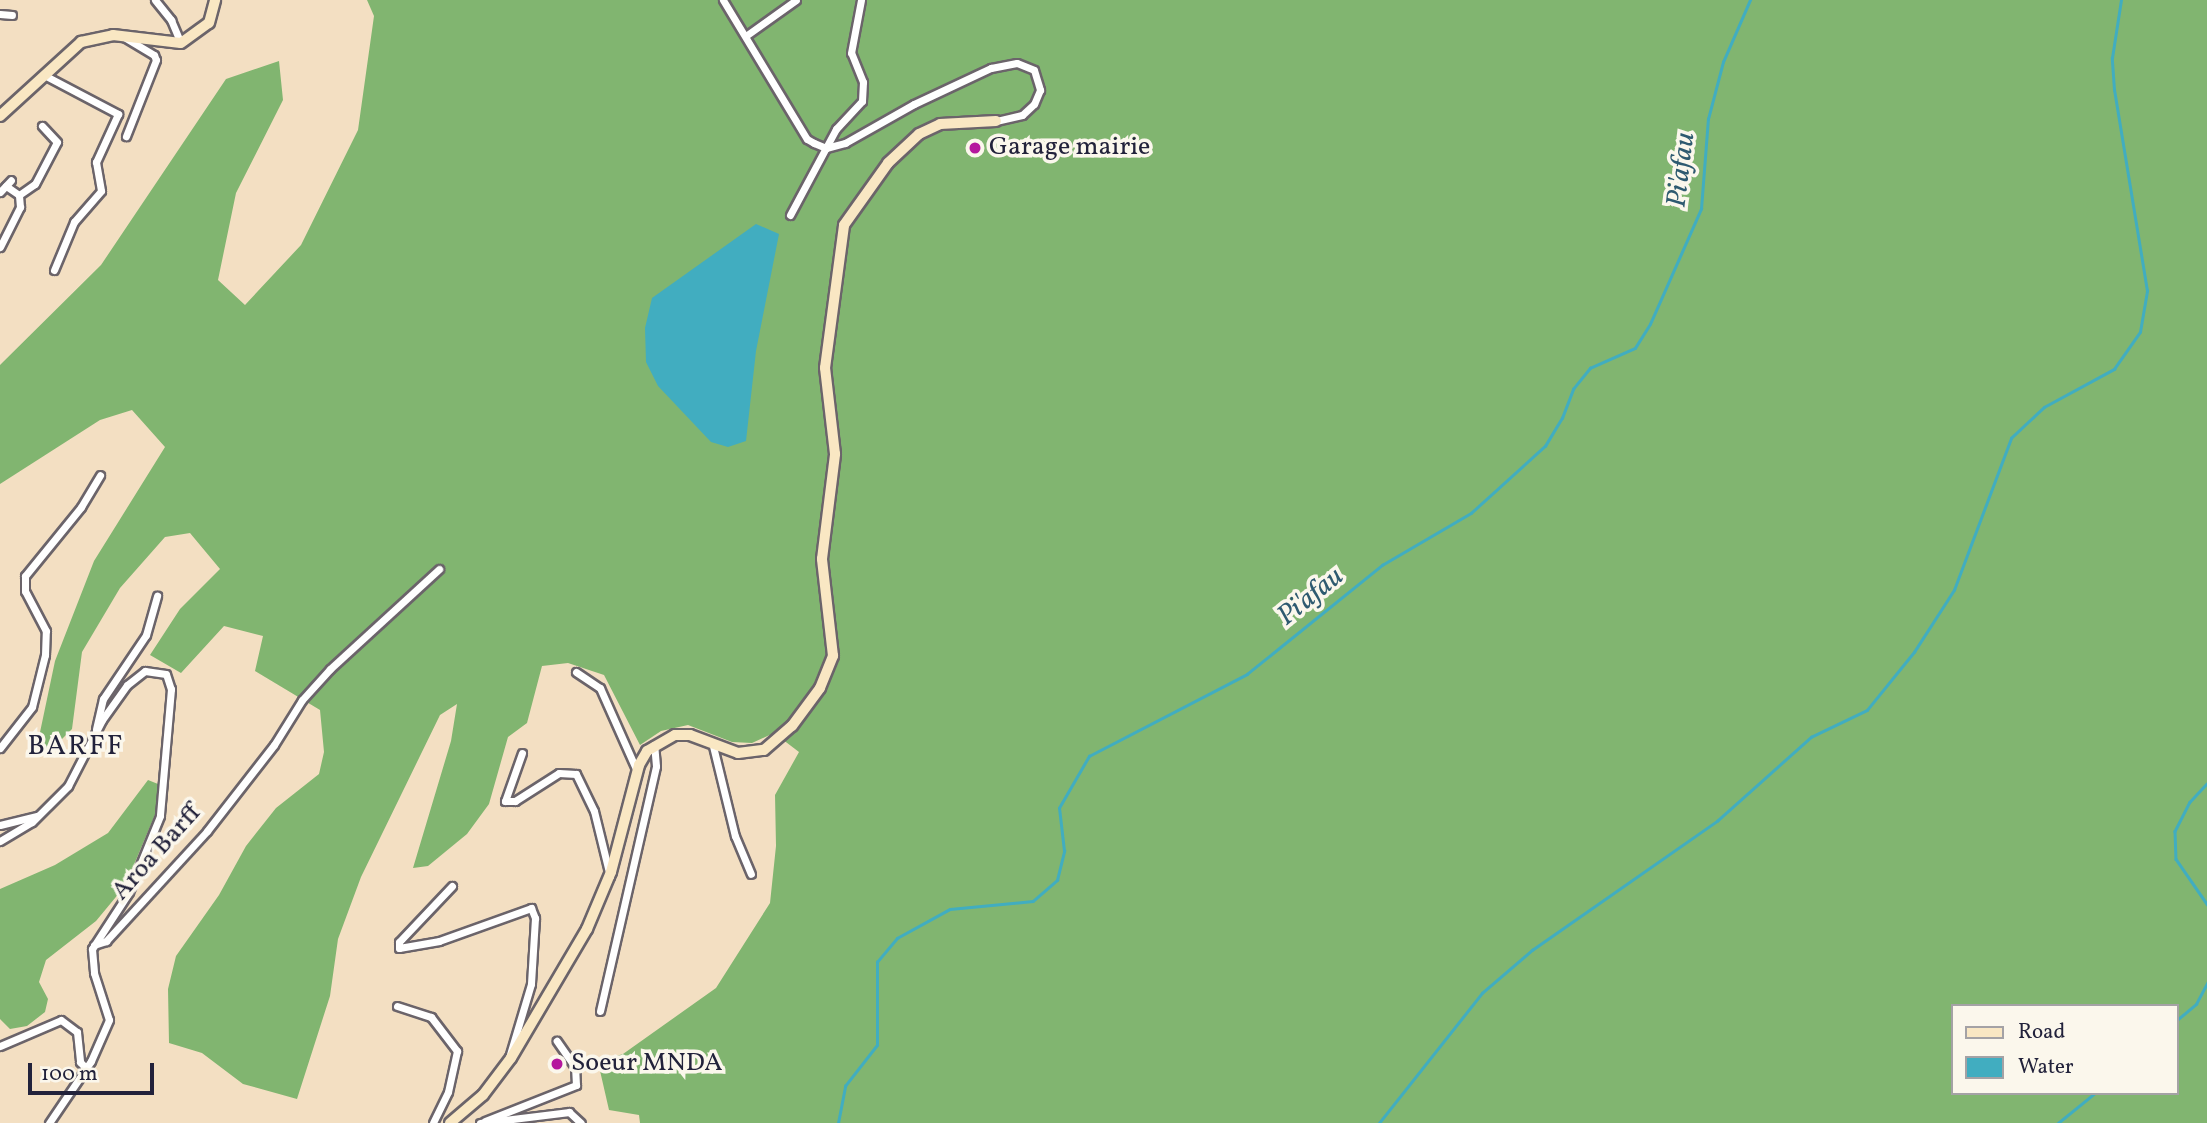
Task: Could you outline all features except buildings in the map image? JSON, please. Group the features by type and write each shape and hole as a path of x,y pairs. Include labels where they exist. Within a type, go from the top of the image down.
{"street":[{"path":"155,0 171,20 181,43"},
{"path":"0,116 82,42 124,36 181,43 209,23 215,0"},
{"path":"450,1123 483,1095 508,1062 587,929 610,876 637,771 654,745 674,735 690,734 738,753 764,750 807,708 830,668 833,656 825,609 822,538 835,454 825,368 838,254 844,225 859,197 919,134 940,124 996,121 1022,115 1034,104 1040,90 1034,70 1017,63 973,74 830,147 807,139 747,35 723,0"},
{"path":"747,35 796,0"},
{"path":"790,215 865,92 851,53 861,0"},
{"path":"0,14 12,15"},
{"path":"124,36 154,54 156,60 126,136"},
{"path":"43,75 118,114 96,162 101,191 74,222 54,270"},
{"path":"19,195 35,184 57,142 42,127"},
{"path":"6,186 19,195"},
{"path":"0,247 20,207 19,195"},
{"path":"0,748 23,723 42,675 46,631 25,592 25,576 81,507 100,475"},
{"name":"Aroa Barff","path":"94,945 106,941 245,782 302,700 439,569"},
{"path":"0,841 38,816 68,786 96,733 103,699 142,642 157,596"},
{"name":"Aroa Barff","path":"94,945 129,892 155,833 164,802 163,770 171,681 160,670 145,671 127,685 96,733"},
{"path":"576,672 600,688 622,731 631,766 637,771"},
{"path":"712,742 736,836 751,874"},
{"path":"600,1011 656,766 654,745"},
{"path":"522,753 505,801 515,801 559,773 576,774 594,811 610,876"},
{"path":"0,825 38,816"},
{"path":"452,886 399,942 399,948 439,941 527,907 534,912 531,984 508,1062"},
{"path":"49,1123 86,1068 109,1020 94,973 94,945"},
{"path":"397,1006 431,1017 457,1051 448,1092 433,1123"},
{"path":"0,1046 61,1020 77,1032 80,1062 86,1068"},
{"path":"482,1122 576,1085 575,1067 557,1041"},
{"path":"482,1122 569,1112 581,1123"}],"green space":[{"path":"367,0 2207,0 2207,1123 640,1123 639,1115 609,1110 598,1062 623,1054 716,988 770,903 776,846 775,795 799,752 774,733 752,743 732,742 688,725 661,731 640,745 604,675 568,663 542,666 527,723 508,737 489,804 467,834 428,866 413,868 451,741 457,704 440,715 361,877 338,939 330,996 297,1099 243,1084 202,1053 169,1043 168,989 176,956 219,895 246,846 276,808 319,774 324,752 320,710 255,671 263,636 224,626 181,673 150,655 180,609 220,569 190,533 165,537 120,588 82,652 72,729 48,753 39,737 55,661 94,561 165,447 132,410 100,420 0,484 0,365 101,265 226,79 279,61 283,100 236,193 218,280 245,305 301,245 358,130 374,16"},
{"path":"148,780 158,784 162,798 125,886 96,921 46,960 39,982 48,999 45,1012 27,1026 10,1029 0,1019 0,889 55,865 108,833"}],"water":[{"path":"756,224 779,234 756,351 746,441 728,447 711,442 658,386 646,362 645,328 652,298"}],"waterway":[{"name":"Pi'afau","path":"838,1123 845,1086 877,1045 877,962 897,938 950,909 1033,901 1057,880 1064,851 1059,808 1089,756 1247,674 1382,565 1471,513 1545,446 1562,418 1573,389 1590,368 1635,348 1650,324 1701,209 1708,119 1723,62 1750,0"},
{"path":"1379,1123 1482,993 1532,950 1717,821 1811,737 1867,710 1914,652 1954,590 2011,438 2044,407 2114,369 2140,332 2147,291 2114,90 2112,58 2121,0"},
{"path":"2207,784 2190,802 2175,831 2176,859 2207,904"},
{"path":"2179,1018 2196,1004 2207,983"},
{"path":"2058,1123 2093,1095"}],"place":[{"name":"Garage mairie","path":"975,148"},
{"name":"Soeur MNDA","path":"557,1064"}],"district":[{"name":"BARFF","path":"76,747"}]}
